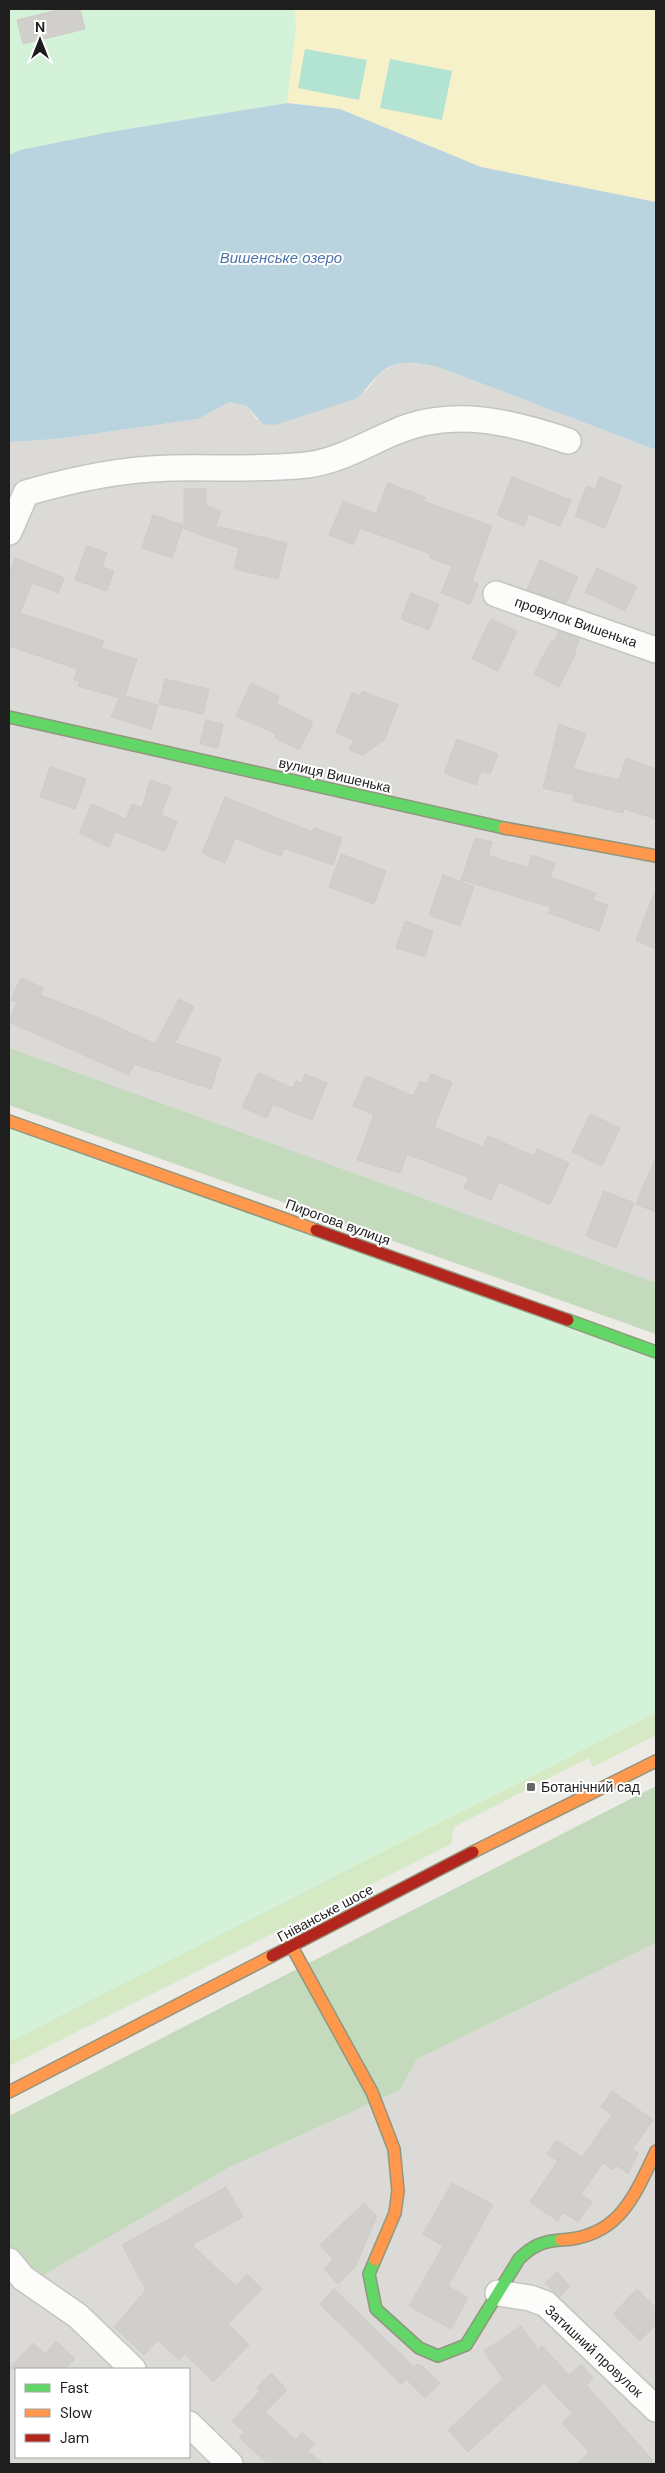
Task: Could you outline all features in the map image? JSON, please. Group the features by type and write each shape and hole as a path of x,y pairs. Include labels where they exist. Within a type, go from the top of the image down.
{"street":[{"path":"9,532 17,491 117,472 170,468 278,468 309,465 345,456 396,431 439,419 468,419 514,424 568,441"},
{"name":"провулок Вишенька","path":"496,594 656,650"},
{"name":"вулиця Вишенька","path":"9,717 516,831 656,856"},
{"name":"Пирогова вулиця","path":"9,1121 656,1352"},
{"name":"Гніванське шосе","path":"9,2092 656,1761"},
{"path":"292,1947 372,2092 394,2149 398,2191 395,2213 369,2274 376,2309 419,2348 438,2356 466,2345 529,2248 544,2241 572,2240 591,2235 611,2222 626,2208 656,2151"},
{"path":"9,2261 23,2278 78,2316 132,2368"},
{"name":"Затишний провулок","path":"498,2293 530,2298 546,2304 656,2409"},
{"path":"190,2425 230,2464"}],"shaded area":[{"path":"406,363 441,368 656,450 656,1334 9,1105 9,442 57,439 198,419 229,402 247,406 257,420 367,390 380,373 393,366"},
{"path":"656,1943 656,2464 9,2464 9,2246 40,2277 228,2168 400,2090 417,2059"}],"green space":[{"path":"9,9 294,9 296,26 287,103 110,132 20,150 9,155"},
{"path":"305,49 367,60 359,100 298,88"},
{"path":"390,59 452,71 442,120 380,108"},
{"path":"9,1048 656,1283 656,1334 9,1105"},
{"path":"9,1120 656,1352 656,1713 9,2042"},
{"path":"656,1713 656,1735 593,1767 588,1758 454,1827 451,1844 9,2066 9,2041"},
{"path":"656,1786 656,1943 417,2059 400,2090 228,2168 40,2277 9,2246 9,2116"}],"sand":[{"path":"294,9 656,9 656,202 481,167 340,109 287,103 296,26"}],"water":[{"name":"Вишенське озеро","path":"287,103 340,109 481,167 656,202 656,450 441,368 410,363 387,368 355,399 275,425 263,424 247,406 229,402 198,419 57,439 9,442 9,155 20,150 110,132"}],"building":[{"path":"61,9 80,9 85,29 23,44 17,20"},
{"path":"512,477 571,500 560,526 529,514 524,526 497,515"},
{"path":"600,477 622,486 605,528 575,516 587,486 595,489"},
{"path":"388,483 425,497 423,501 492,526 472,581 478,584 470,604 441,593 452,566 430,558 431,554 360,528 353,545 329,535 343,501 376,514"},
{"path":"184,489 206,489 206,506 221,511 216,526 287,543 278,579 234,569 239,548 184,529"},
{"path":"153,515 183,525 172,558 142,548"},
{"path":"87,546 107,553 102,567 114,571 107,591 75,580"},
{"path":"15,558 64,578 58,593 32,583 20,613 104,641 101,648 137,659 125,696 158,705 151,729 111,717 119,698 78,686 80,681 74,680 77,669 9,646 9,574"},
{"path":"540,560 578,577 566,603 527,590"},
{"path":"597,568 637,587 625,611 585,592"},
{"path":"411,593 439,604 429,630 401,619"},
{"path":"491,619 517,631 498,671 472,658"},
{"path":"559,631 580,639 574,652 576,653 559,687 534,674 551,641 554,642"},
{"path":"165,679 209,689 203,714 159,704"},
{"path":"251,683 279,696 276,703 313,722 299,750 275,738 276,734 236,716"},
{"path":"362,691 398,705 385,739 363,755 349,750 354,740 336,733 352,693 360,696"},
{"path":"206,720 223,724 218,748 200,744"},
{"path":"559,724 586,734 573,769 619,780 626,758 656,769 656,819 624,809 623,813 573,801 574,795 543,788"},
{"path":"457,739 498,754 490,774 481,771 476,785 444,773"},
{"path":"50,767 86,779 75,809 40,797"},
{"path":"150,780 171,787 161,815 177,822 165,851 115,832 109,847 79,833 92,804 126,819 132,804 142,808"},
{"path":"225,797 313,832 314,828 342,838 333,865 284,848 281,856 235,838 225,863 202,853"},
{"path":"475,838 492,842 488,855 528,868 532,855 555,863 550,877 596,893 593,900 608,905 599,931 548,913 551,907 461,880"},
{"path":"341,854 386,871 374,904 329,887"},
{"path":"443,875 474,887 460,926 429,915"},
{"path":"656,891 656,949 636,940"},
{"path":"405,921 433,931 425,957 396,948"},
{"path":"21,978 43,988 40,995 97,1017 155,1044 179,999 194,1007 175,1043 221,1058 211,1089 134,1064 129,1075 9,1022 17,1002 11,1000"},
{"path":"258,1073 293,1088 296,1081 302,1083 305,1074 327,1083 312,1120 273,1104 267,1118 242,1107"},
{"path":"431,1074 452,1082 434,1127 483,1147 488,1136 534,1156 537,1149 569,1163 550,1205 499,1182 491,1200 464,1188 469,1178 407,1154 400,1173 357,1160 374,1115 353,1106 366,1076 413,1096 420,1081 427,1084"},
{"path":"590,1114 620,1128 602,1166 572,1152"},
{"path":"656,1156 656,1212 636,1204"},
{"path":"604,1191 634,1203 616,1248 586,1236"},
{"path":"612,2091 653,2120 632,2150 638,2153 628,2174 616,2165 613,2170 603,2163 581,2194 592,2202 578,2222 563,2212 558,2221 530,2202 558,2161 547,2154 556,2140 582,2157 612,2115 601,2107"},
{"path":"452,2183 493,2205 448,2286 468,2298 451,2329 409,2306 443,2246 423,2234"},
{"path":"226,2187 243,2217 192,2245 236,2286 247,2274 262,2289 228,2324 249,2345 213,2382 185,2354 179,2360 158,2340 144,2355 114,2327 146,2290 122,2245"},
{"path":"364,2203 377,2216 355,2267 338,2284 324,2269 333,2259 320,2245"},
{"path":"557,2272 570,2286 559,2297 545,2283"},
{"path":"334,2289 414,2367 417,2364 422,2366 440,2383 425,2398 406,2379 401,2384 320,2304"},
{"path":"637,2289 656,2308 656,2324 640,2341 613,2314"},
{"path":"521,2326 538,2350 542,2346 569,2375 581,2364 593,2378 586,2385 656,2464 576,2464 589,2452 562,2423 572,2413 544,2383 468,2452 448,2430 503,2379 484,2351"},
{"path":"56,2341 75,2359 66,2368 9,2369 33,2343 45,2354"},
{"path":"271,2373 287,2390 265,2412 296,2440 302,2432 315,2444 308,2451 323,2464 268,2464 239,2437 244,2432 232,2421 260,2391 257,2387"}],"traffic: fast":[{"path":"9,717 504,828"},
{"path":"568,1320 656,1352"},
{"path":"375,2260 369,2274 376,2309 419,2348 438,2356 466,2345 519,2259 538,2245 561,2240"}],"traffic: slow":[{"path":"504,828 656,856"},
{"path":"9,1121 316,1230"},
{"path":"473,1852 656,1761"},
{"path":"292,1947 372,2092 394,2149 398,2191 395,2213 375,2260"},
{"path":"9,2092 272,1956"},
{"path":"561,2240 581,2237 611,2223 632,2199 656,2151"}],"traffic: jam":[{"path":"316,1230 568,1320"},
{"path":"272,1956 473,1852"}],"place":[{"name":"Ботанічний сад","path":"531,1787"}]}
